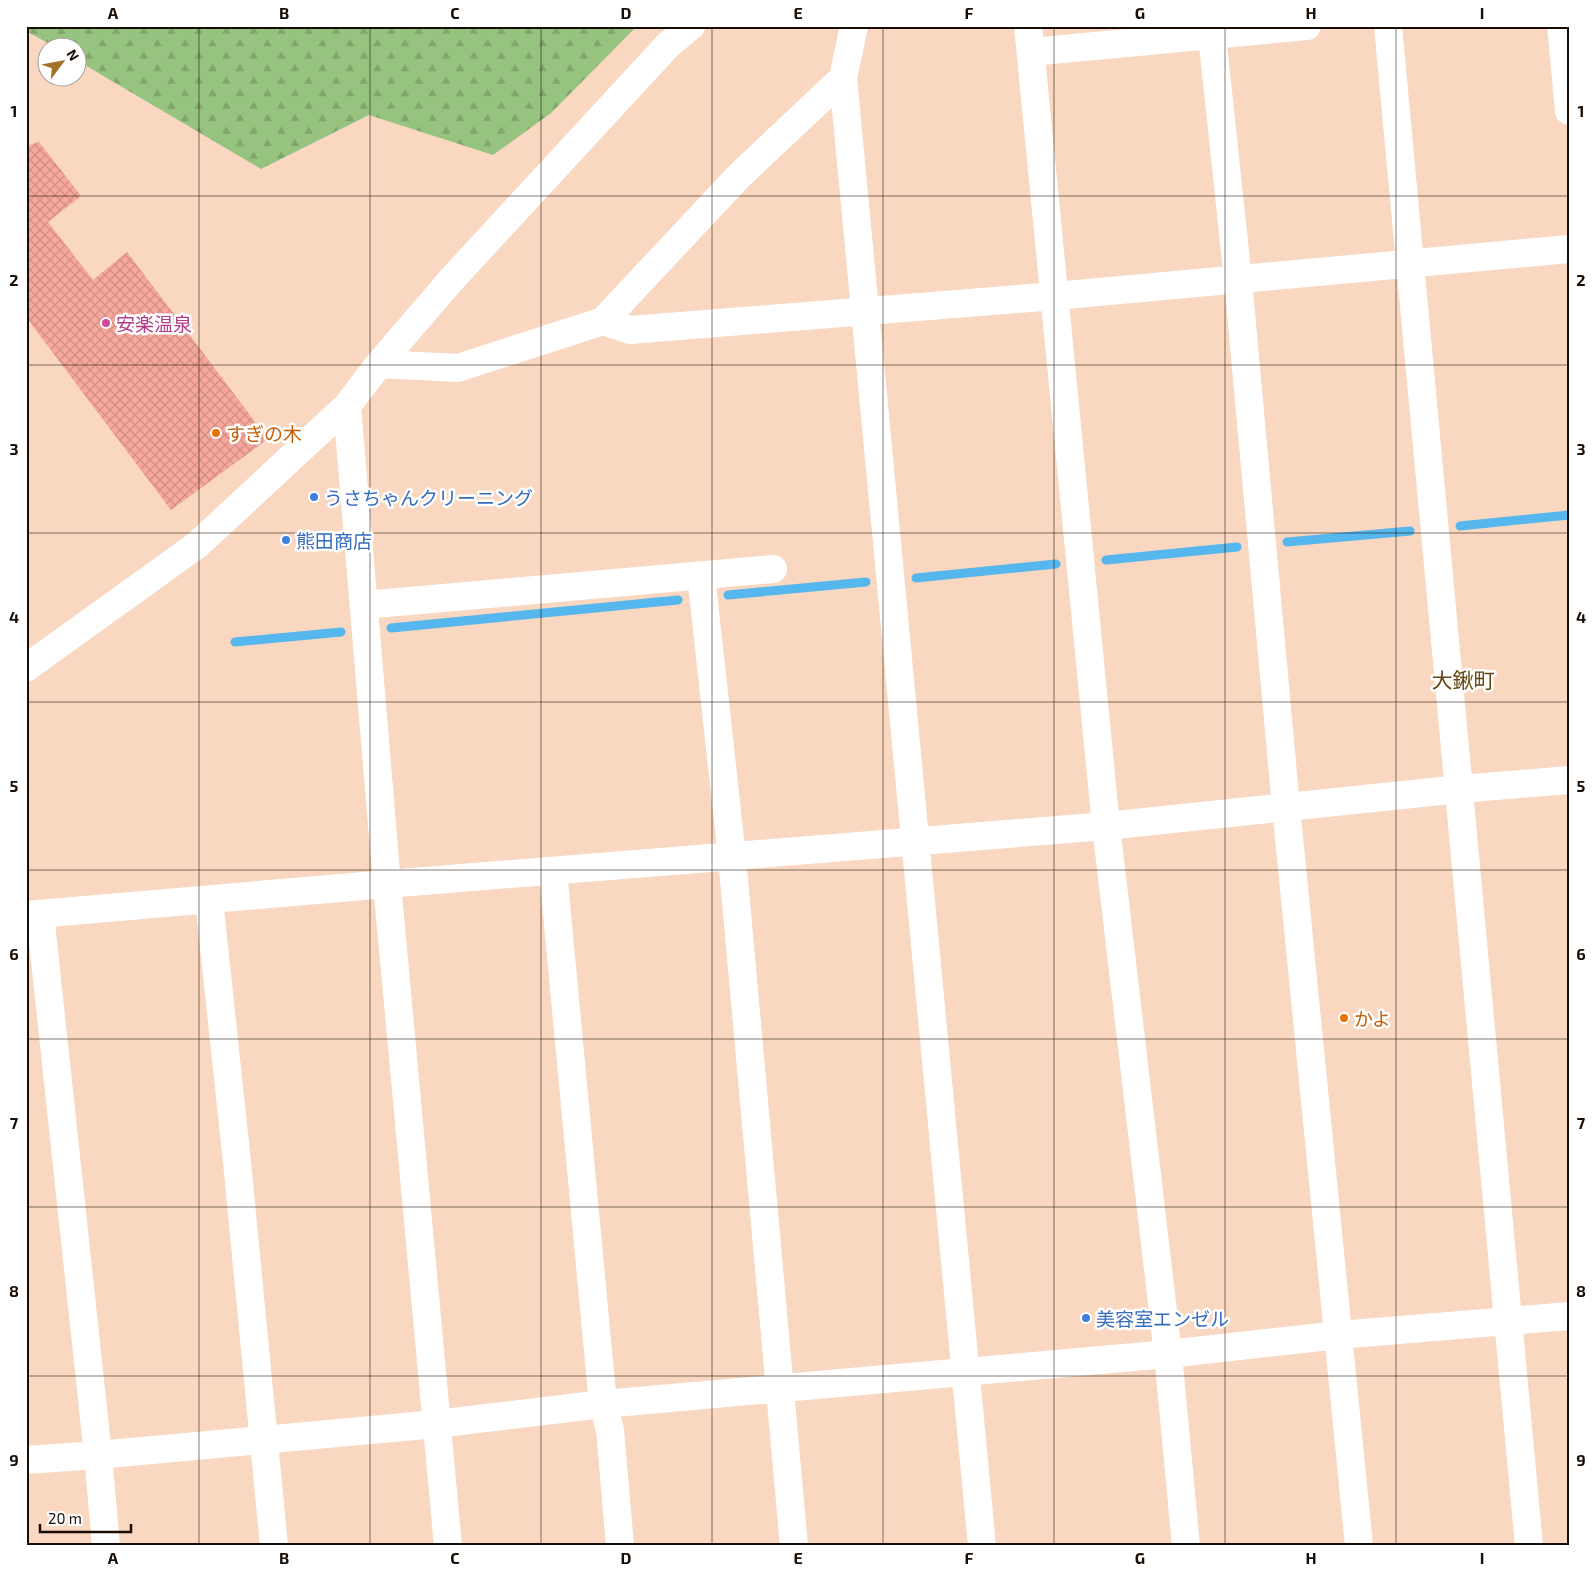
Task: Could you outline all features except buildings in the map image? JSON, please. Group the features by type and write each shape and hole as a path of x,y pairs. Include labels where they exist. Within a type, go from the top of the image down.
{"street":[{"path":"26,668 197,545 347,406 379,364 452,278 668,45 691,26"},
{"path":"854,26 843,78 982,1546"},
{"path":"1186,1546 1168,1354 1106,826 1029,39 1308,26"},
{"path":"1388,26 1529,1546"},
{"path":"1561,26 1569,111"},
{"path":"1209,31 1238,280 1286,807 1359,1546"},
{"path":"379,364 458,368 603,322 739,176 843,78"},
{"path":"603,322 630,330 1055,296 1569,249"},
{"path":"347,406 387,884 448,1546"},
{"path":"364,605 773,569"},
{"path":"701,575 732,857 794,1546"},
{"path":"106,1546 98,1455 33,915 387,884 1106,826 1460,789 1569,780"},
{"path":"552,871 603,1404 610,1430 620,1546"},
{"path":"209,900 237,1162 274,1546"},
{"path":"26,1460 436,1424 603,1404 1569,1316"}],"green space":[{"path":"26,26 637,26 551,113 493,155 369,115 261,169 88,67 88,38 39,38 26,31"}],"waterway":[{"path":"1460,526 1569,515"},
{"path":"1287,542 1410,531"},
{"path":"1106,560 1237,547"},
{"path":"916,578 1056,564"},
{"path":"728,595 866,582"},
{"path":"391,628 678,600"},
{"path":"235,642 341,632"}],"place":[{"name":"安楽温泉","path":"106,323"},
{"name":"すぎの木","path":"216,433"},
{"name":"うさちゃんクリーニング","path":"314,497"},
{"name":"熊田商店","path":"286,540"},
{"name":"かよ","path":"1344,1018"},
{"name":"美容室エンゼル","path":"1086,1318"}],"district":[{"name":"大鍬町","path":"1463,679"}]}
